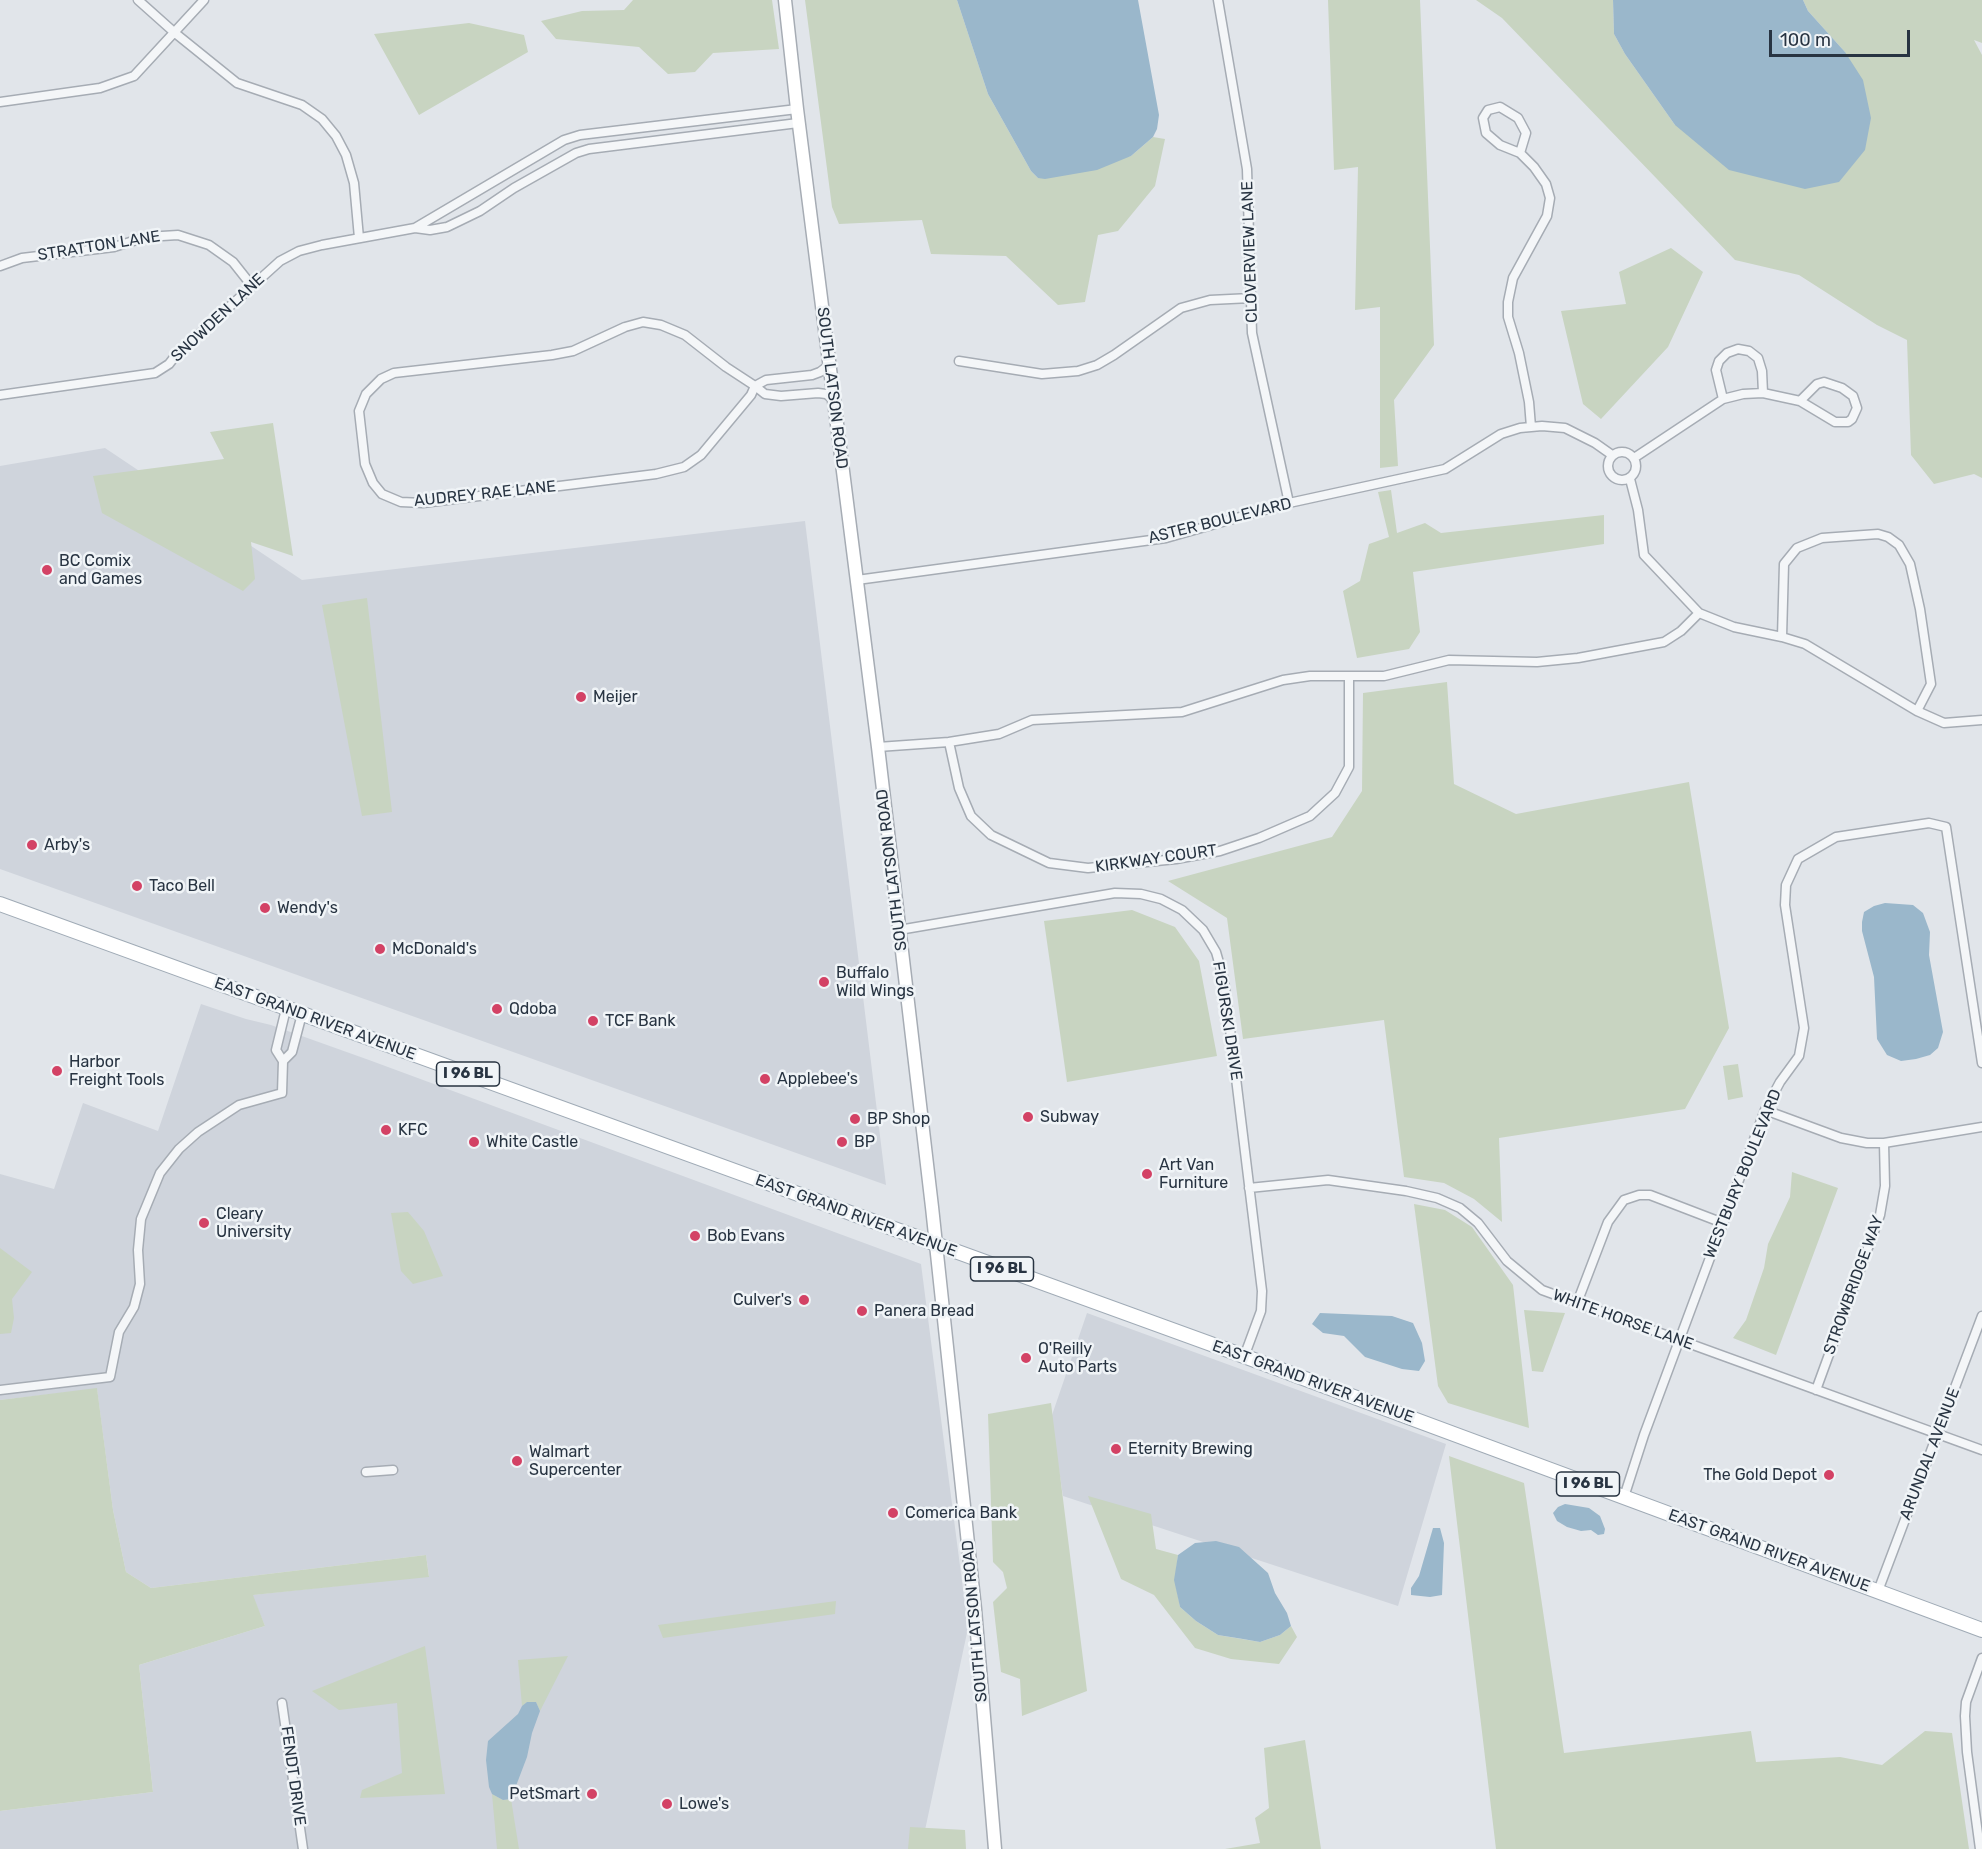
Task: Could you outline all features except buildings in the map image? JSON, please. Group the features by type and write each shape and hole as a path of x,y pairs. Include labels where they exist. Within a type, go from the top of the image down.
{"main road":[{"name":"SOUTH LATSON ROAD","path":"785,0 798,123 878,747 936,1245 975,1609 995,1849"},
{"name":"EAST GRAND RIVER AVENUE","path":"0,904 1244,1357 1982,1630"}],"street":[{"path":"138,0 237,83 302,105 322,119 336,136 346,155 354,183 359,238"},
{"path":"0,102 100,88 134,76 204,0"},
{"name":"CLOVERVIEW LANE","path":"1218,0 1247,169 1254,344 1289,503"},
{"path":"1520,153 1526,133 1518,118 1500,107 1488,110 1483,118 1486,133 1500,145 1520,153 1534,167 1546,184 1550,198 1547,216 1513,278 1508,302 1508,317 1519,353 1529,402 1531,427"},
{"name":"SNOWDEN LANE","path":"415,228 564,140 580,135 797,109"},
{"path":"720,118 722,132"},
{"name":"SNOWDEN LANE","path":"0,394 155,373 169,364 176,355 280,261 299,251 415,228 430,230 447,227 480,211 514,188 576,153 589,149 798,123"},
{"path":"634,128 637,143"},
{"path":"505,175 514,188"},
{"name":"STRATTON LANE","path":"0,266 22,258 114,247 146,237 178,235 209,245 233,262 252,286"},
{"path":"959,361 1042,374 1078,371 1106,360 1181,308 1210,300 1251,298"},
{"name":"AUDREY RAE LANE","path":"755,386 751,395 700,455 684,467 656,474 423,503 401,502 382,494 373,483 365,464 359,411 366,394 381,379 394,373 552,356 573,351 625,327 643,322 661,324 685,335 726,367 755,386 765,394 781,396 818,393 826,394 833,399"},
{"path":"1723,399 1716,370 1719,361 1727,353 1738,349 1749,351 1758,358 1762,371 1763,393"},
{"path":"755,386 766,380 812,375 829,365"},
{"path":"1634,458 1723,399 1743,394 1763,393 1800,401 1835,422 1848,422 1857,408 1853,396 1831,383 1824,382 1817,384 1800,401"},
{"name":"ASTER BOULEVARD","path":"856,580 1166,538 1289,503 1445,469 1501,434 1531,427 1565,428 1595,443 1612,455"},
{"path":"1623,452 1634,458 1636,470 1630,478 1619,481 1611,476 1607,465 1612,455 1623,452"},
{"path":"1630,478 1638,510 1644,555 1699,613 1734,627 1805,644 1917,711 1944,723 1982,720"},
{"path":"1782,637 1784,564 1797,548 1822,538 1878,534 1888,537 1899,545 1910,564 1920,609 1931,684 1917,711"},
{"path":"878,747 949,742 999,734 1032,720 1182,712 1283,680 1327,675 1384,676 1449,660 1538,662 1578,658 1664,642 1681,631 1699,613"},
{"name":"KIRKWAY COURT","path":"949,742 959,788 971,816 991,835 1048,863 1088,868 1176,859 1220,851 1259,838 1310,816 1335,793 1349,767 1349,677"},
{"name":"WESTBURY BOULEVARD","path":"1624,1497 1644,1435 1765,1110 1779,1082 1799,1056 1804,1028 1785,904 1786,885 1798,859 1836,837 1929,823 1946,828 1982,1063"},
{"name":"FIGURSKI DRIVE","path":"899,930 1116,893 1141,894 1161,899 1182,910 1203,930 1216,952 1224,980 1262,1291 1261,1311 1244,1357"},
{"path":"0,1390 110,1377 119,1332 134,1307 140,1284 138,1250 141,1219 160,1173 179,1149 212,1123 239,1106 282,1093 283,1061 276,1050 286,1009"},
{"path":"283,1061 292,1052 302,1014"},
{"path":"1765,1110 1841,1138 1867,1143 1884,1143 1982,1127"},
{"name":"STROWBRIDGE WAY","path":"1816,1389 1880,1215 1885,1186 1884,1143"},
{"name":"WHITE HORSE LANE","path":"1250,1188 1328,1180 1406,1191 1437,1198 1460,1208 1478,1224 1507,1262 1542,1290 1982,1450"},
{"path":"1577,1303 1608,1222 1624,1200 1639,1195 1650,1195 1723,1223"},
{"name":"ARUNDAL AVENUE","path":"1878,1591 1982,1316"},
{"path":"366,1472 393,1470"},
{"path":"1980,1849 1967,1752 1965,1716 1966,1702 1982,1658"},
{"name":"FENDT DRIVE","path":"282,1704 303,1849"}],"shaded area":[{"path":"105,448 302,580 805,521 886,1185 0,869 0,466"},
{"path":"201,1004 271,1025 369,1060 921,1264 968,1628 921,1849 0,1849 0,1811 153,1792 139,1665 265,1626 252,1595 429,1576 426,1555 151,1588 126,1572 113,1510 97,1389 0,1400 0,1174 54,1189 83,1103 158,1131"},
{"path":"1087,1313 1446,1444 1398,1606 1063,1496 1051,1418"}],"green space":[{"path":"633,0 772,0 779,49 713,53 695,72 668,74 639,47 556,39 541,21 582,11 624,10"},
{"path":"805,0 957,0 988,94 1031,171 1038,178 1131,156 1153,137 1165,139 1155,186 1118,231 1098,235 1085,302 1058,305 1006,256 931,254 922,220 839,224 832,207"},
{"path":"1328,0 1420,0 1434,345 1394,400 1398,466 1380,468 1380,307 1355,310 1358,167 1334,170"},
{"path":"1476,0 1613,0 1614,34 1625,54 1675,125 1845,52 1808,11 1803,0 1982,0 1982,43 1974,40 1982,55 1982,478 1974,474 1934,484 1911,455 1907,340 1877,325 1799,275 1735,260 1502,18"},
{"path":"469,23 524,35 528,52 419,115 374,34"},
{"path":"1671,248 1703,272 1668,347 1601,419 1583,404 1561,311 1626,304 1619,272"},
{"path":"273,423 293,556 251,542 255,579 243,591 102,513 93,476 224,459 210,432"},
{"path":"1391,490 1397,533 1425,523 1441,533 1604,515 1604,544 1413,572 1420,632 1409,649 1357,658 1343,591 1360,581 1369,544 1389,537 1378,492"},
{"path":"367,598 392,812 362,816 322,605"},
{"path":"1447,682 1454,784 1516,814 1689,782 1729,1028 1685,1109 1499,1138 1502,1222 1474,1199 1444,1183 1404,1177 1384,1020 1243,1039 1227,918 1168,881 1332,837 1362,791 1363,693"},
{"path":"1132,910 1175,927 1199,961 1217,1056 1067,1082 1044,921"},
{"path":"1738,1064 1743,1097 1728,1100 1723,1066"},
{"path":"1792,1172 1838,1188 1776,1355 1733,1338 1746,1320 1764,1268 1768,1244 1790,1197"},
{"path":"1414,1204 1445,1210 1472,1227 1513,1285 1529,1428 1448,1403 1438,1386"},
{"path":"408,1212 424,1231 443,1276 413,1284 401,1271 391,1213"},
{"path":"0,1248 32,1272 12,1299 14,1318 11,1333 0,1334"},
{"path":"1524,1310 1565,1313 1543,1372 1532,1371"},
{"path":"97,1388 113,1510 126,1572 151,1588 426,1555 429,1577 253,1595 265,1626 139,1665 153,1792 0,1811 0,1400"},
{"path":"1051,1403 1087,1691 1022,1716 1020,1679 1001,1672 993,1602 1007,1588 1003,1572 993,1562 988,1414"},
{"path":"1449,1456 1524,1483 1564,1753 1751,1731 1756,1762 1840,1757 1882,1765 1925,1731 1952,1733 1969,1849 1496,1849"},
{"path":"1088,1496 1151,1514 1156,1549 1178,1555 1175,1580 1180,1607 1196,1621 1218,1635 1260,1642 1280,1635 1291,1626 1297,1637 1279,1664 1231,1659 1195,1648 1154,1595 1121,1579"},
{"path":"836,1601 835,1614 663,1638 658,1625"},
{"path":"425,1646 445,1794 360,1798 362,1790 402,1773 397,1703 339,1710 312,1691"},
{"path":"568,1656 540,1711 536,1702 527,1702 522,1706 518,1660"},
{"path":"1305,1740 1321,1849 1225,1849 1260,1843 1255,1818 1269,1808 1264,1748"},
{"path":"492,1794 503,1800 511,1799 519,1849 497,1849"},
{"path":"910,1827 965,1830 966,1849 908,1849"}],"water":[{"path":"957,0 1138,0 1159,115 1153,137 1131,156 1097,170 1045,179 1038,178 1031,171 988,94"},
{"path":"1613,0 1803,0 1808,11 1845,52 1863,80 1871,118 1865,150 1839,182 1805,189 1729,170 1675,125 1625,54 1614,34"},
{"path":"1885,903 1913,905 1923,913 1930,932 1929,955 1943,1032 1938,1048 1930,1055 1916,1059 1901,1061 1887,1055 1877,1039 1874,977 1862,931 1862,922 1864,912"},
{"path":"1320,1313 1392,1316 1413,1323 1422,1343 1425,1361 1419,1371 1402,1369 1365,1357 1344,1336 1323,1333 1312,1324"},
{"path":"1565,1504 1589,1508 1600,1516 1605,1529 1604,1534 1598,1535 1591,1530 1581,1531 1557,1521 1553,1513"},
{"path":"1433,1528 1440,1528 1444,1543 1442,1595 1430,1597 1411,1595 1411,1588 1419,1576"},
{"path":"1216,1541 1239,1547 1268,1573 1291,1626 1280,1635 1260,1642 1218,1635 1180,1607 1174,1580 1178,1555 1195,1543"},
{"path":"527,1702 536,1702 540,1711 527,1757 511,1799 503,1800 492,1794 489,1787 486,1760 488,1741 518,1714"}],"place":[{"name":"BC Comix and Games","path":"47,570"},
{"name":"Meijer","path":"581,697"},
{"name":"Arby's","path":"32,845"},
{"name":"Taco Bell","path":"137,886"},
{"name":"Wendy's","path":"265,908"},
{"name":"McDonald's","path":"380,949"},
{"name":"Buffalo Wild Wings","path":"824,982"},
{"name":"Qdoba","path":"497,1009"},
{"name":"TCF Bank","path":"593,1021"},
{"name":"Harbor Freight Tools","path":"57,1071"},
{"name":"Applebee's","path":"765,1079"},
{"name":"Subway","path":"1028,1117"},
{"name":"BP Shop","path":"855,1119"},
{"name":"KFC","path":"386,1130"},
{"name":"White Castle","path":"474,1142"},
{"name":"BP","path":"842,1142"},
{"name":"Art Van Furniture","path":"1147,1174"},
{"name":"Cleary University","path":"204,1223"},
{"name":"Bob Evans","path":"695,1236"},
{"name":"Culver's","path":"804,1300"},
{"name":"Panera Bread","path":"862,1311"},
{"name":"O'Reilly Auto Parts","path":"1026,1358"},
{"name":"Eternity Brewing","path":"1116,1449"},
{"name":"Walmart Supercenter","path":"517,1461"},
{"name":"The Gold Depot","path":"1829,1475"},
{"name":"Comerica Bank","path":"893,1513"},
{"name":"PetSmart","path":"592,1794"},
{"name":"Lowe's","path":"667,1804"}]}
